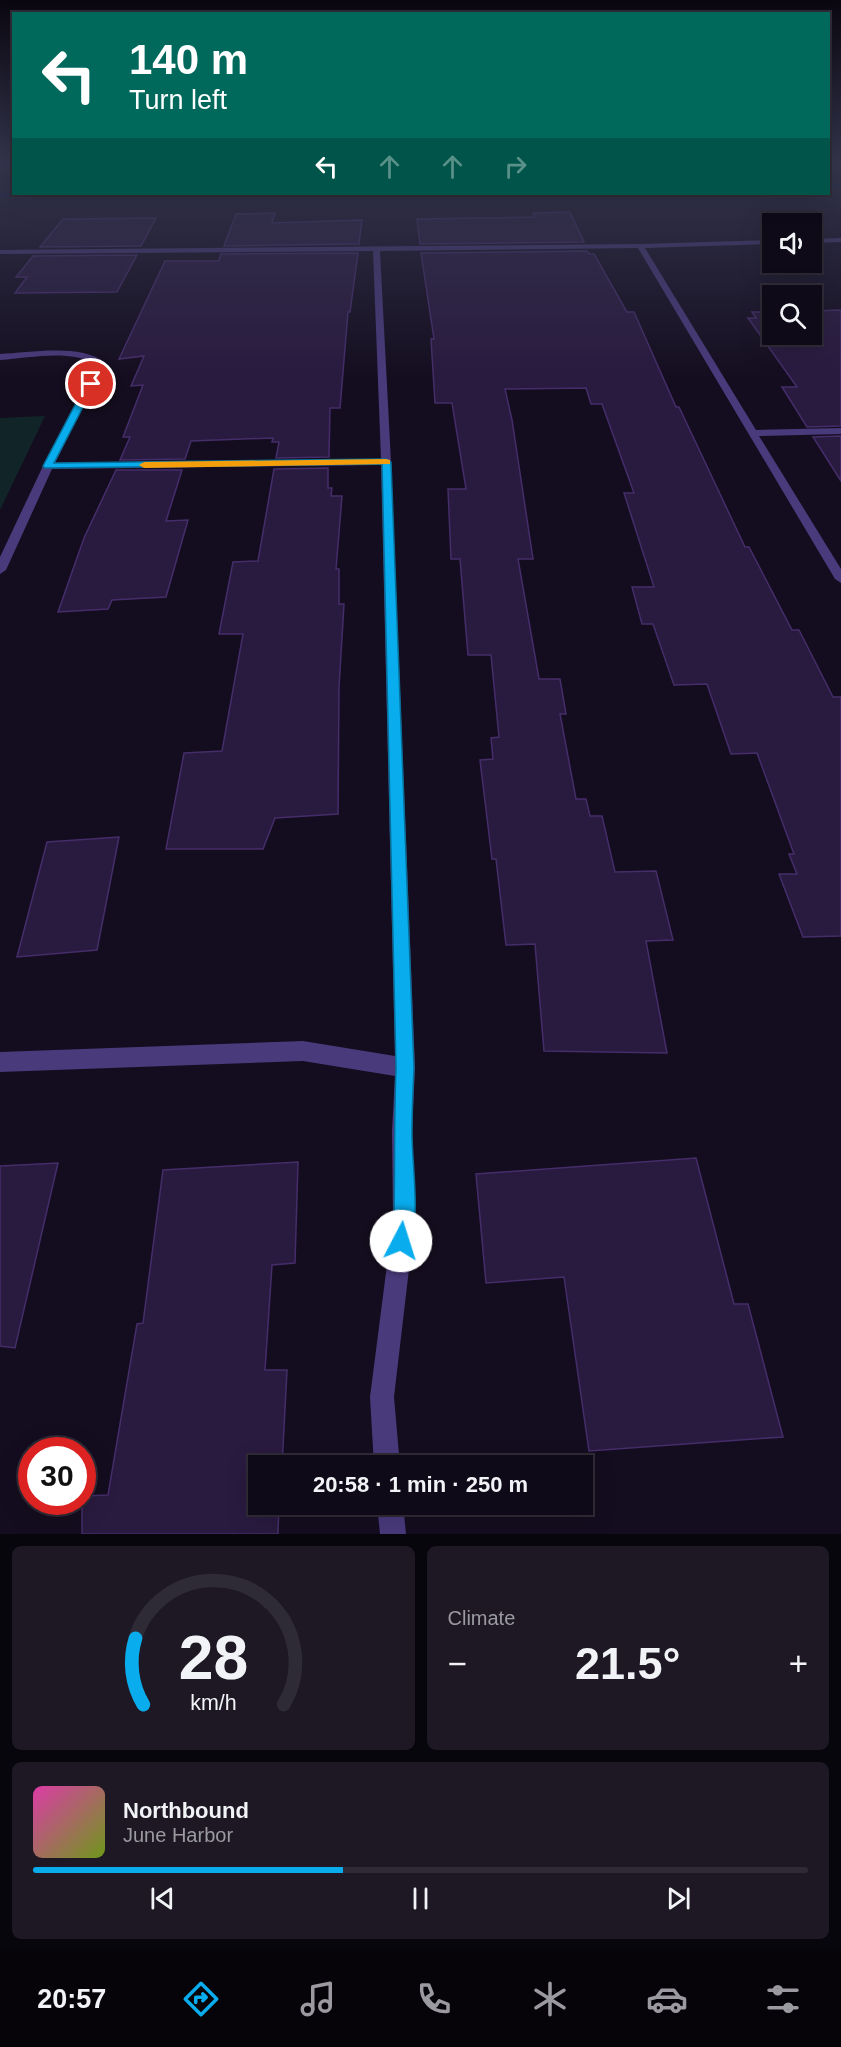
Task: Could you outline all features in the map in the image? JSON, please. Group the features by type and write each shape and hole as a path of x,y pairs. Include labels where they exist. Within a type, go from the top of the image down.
{"street":[{"path":"822,241 841,240"},
{"path":"0,252 640,246 762,242"},
{"path":"640,246 841,579"},
{"path":"376,249 386,462 405,1068 402,1131 404,1218 382,1397 386,1455"},
{"path":"0,357 81,354 101,363 48,466 0,570"},
{"path":"753,433 841,431"},
{"path":"48,466 386,462"},
{"path":"0,1062 303,1051 405,1068"},
{"path":"391,1515 393,1534"}],"green space":[{"path":"45,416 0,510 0,418"}],"building":[{"path":"49,236 147,236 141,246 40,247"},
{"path":"228,236 360,236 359,244 224,246"},
{"path":"419,236 581,236 584,242 420,244"},
{"path":"587,251 589,254 594,254 627,312 634,312 676,407 679,407 745,547 749,547 792,630 799,630 833,697 841,697 841,936 803,937 779,874 797,874 789,854 794,854 757,753 731,754 707,684 674,685 653,624 642,624 632,587 654,587 624,493 634,493 602,404 591,404 586,388 505,389 512,420 533,559 518,559 539,679 560,679 566,714 560,714 576,799 586,799 590,816 602,816 615,872 656,871 673,940 646,941 667,1053 544,1051 535,944 506,945 496,859 492,859 480,760 493,759 491,738 499,737 491,655 468,655 460,559 451,559 448,489 466,489 452,403 435,403 431,339 434,339 421,253"},
{"path":"358,253 350,312 348,312 340,408 330,408 329,457 276,458 279,442 272,442 273,438 191,441 185,459 120,460 130,437 123,437 143,385 131,386 144,356 119,359 165,261 219,261 221,254"},
{"path":"137,255 117,292 15,293 27,277 16,277 33,256"},
{"path":"841,310 841,426 807,427 782,387 797,387 767,345 822,345 822,311"},
{"path":"752,312 762,312 762,338 748,318 756,318"},
{"path":"841,436 841,481 813,437"},
{"path":"328,468 328,488 332,488 331,496 342,496 336,569 339,569 339,604 344,604 339,687 338,814 275,818 263,849 166,849 184,753 222,751 243,634 219,634 233,562 258,561 274,469"},
{"path":"116,470 182,470 166,521 188,520 166,597 112,600 108,609 58,612 84,538"},
{"path":"119,837 97,950 17,957 47,842"},
{"path":"696,1158 734,1304 748,1304 783,1437 589,1451 564,1277 486,1283 476,1174"},
{"path":"298,1162 295,1263 272,1265 265,1370 287,1370 283,1455 248,1455 248,1515 279,1515 278,1534 82,1534 82,1515 96,1515 96,1495 108,1495 137,1324 143,1323 163,1170"},
{"path":"58,1163 15,1348 0,1346 0,1166"}],"slow traffic":[{"path":"144,465 386,462"}],"route":[{"path":"91,384 48,466 386,462 405,1068 402,1131 404,1218 401,1241"}]}
